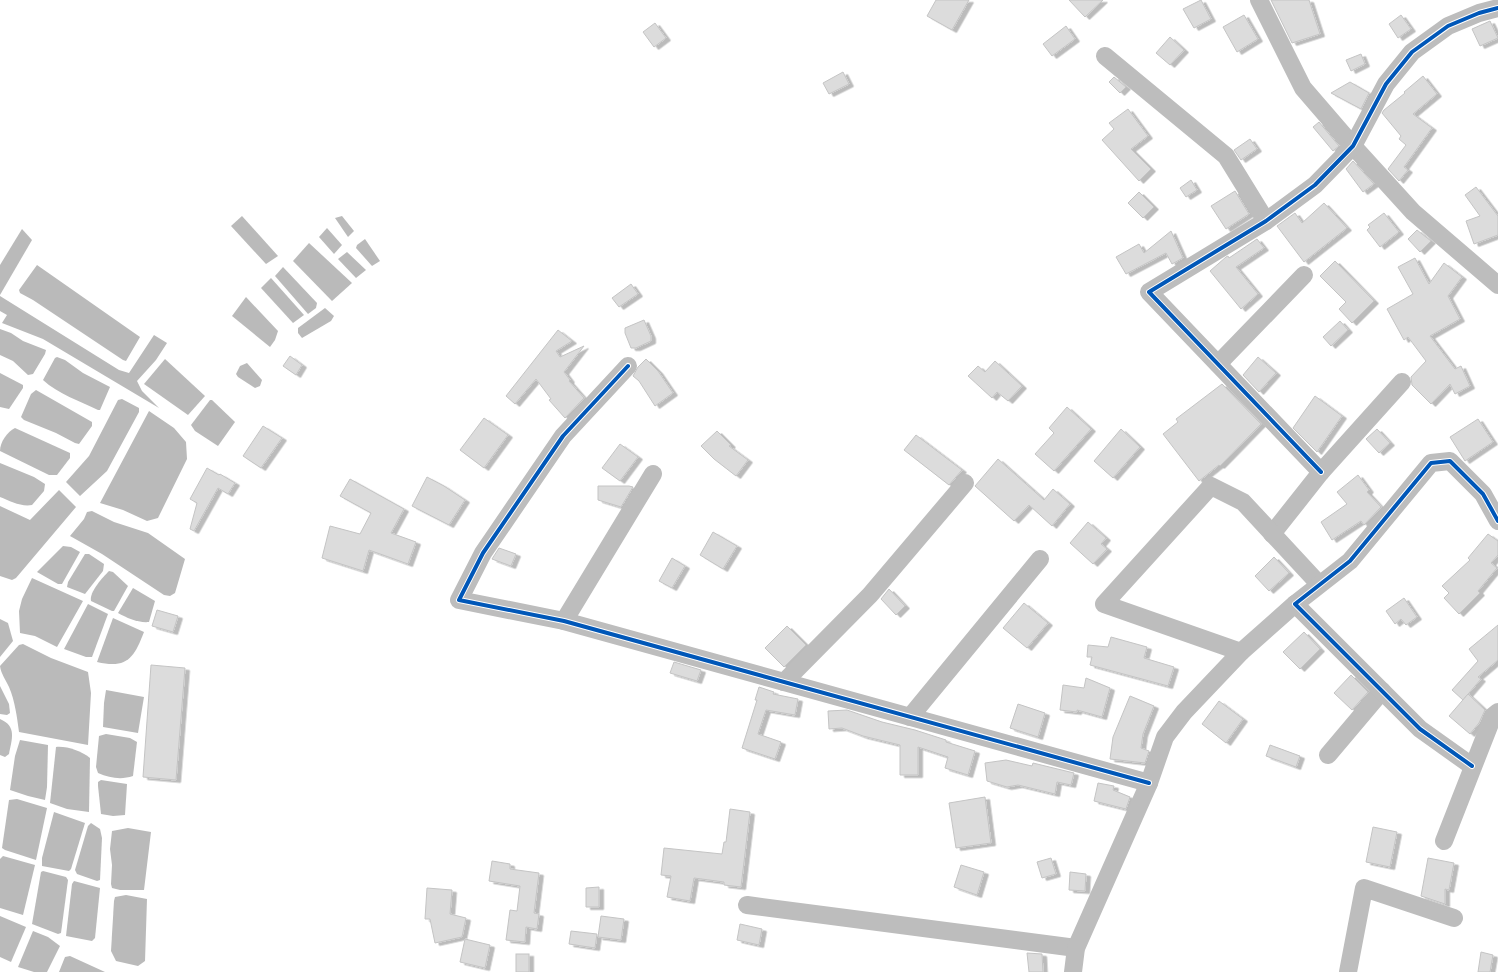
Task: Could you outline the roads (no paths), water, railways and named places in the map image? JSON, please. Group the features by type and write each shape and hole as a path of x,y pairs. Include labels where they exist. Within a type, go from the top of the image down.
{"street":[{"path":"1259,0 1303,88 1413,212 1498,286"},
{"path":"1322,472 1149,292 1266,222 1315,185 1353,146 1386,84 1412,52 1448,26 1479,13 1498,8"},
{"path":"1105,56 1226,156 1266,222"},
{"path":"1218,364 1304,275"},
{"path":"628,366 563,436 483,553 459,600 564,621 1149,783"},
{"path":"1272,534 1322,472 1402,382"},
{"path":"1073,972 1076,948 1149,783 1165,737 1184,712 1241,652 1295,604 1350,561 1431,463 1450,461 1483,494 1498,521"},
{"path":"564,621 652,474"},
{"path":"784,682 870,595 965,483"},
{"path":"1241,652 1104,604 1211,486 1243,502 1319,584"},
{"path":"910,717 1040,559"},
{"path":"1295,604 1420,729 1472,766"},
{"path":"1328,755 1382,691"},
{"path":"1444,841 1492,716 1498,712"},
{"path":"1348,972 1364,888 1454,918"},
{"path":"747,905 1076,948"}]}
